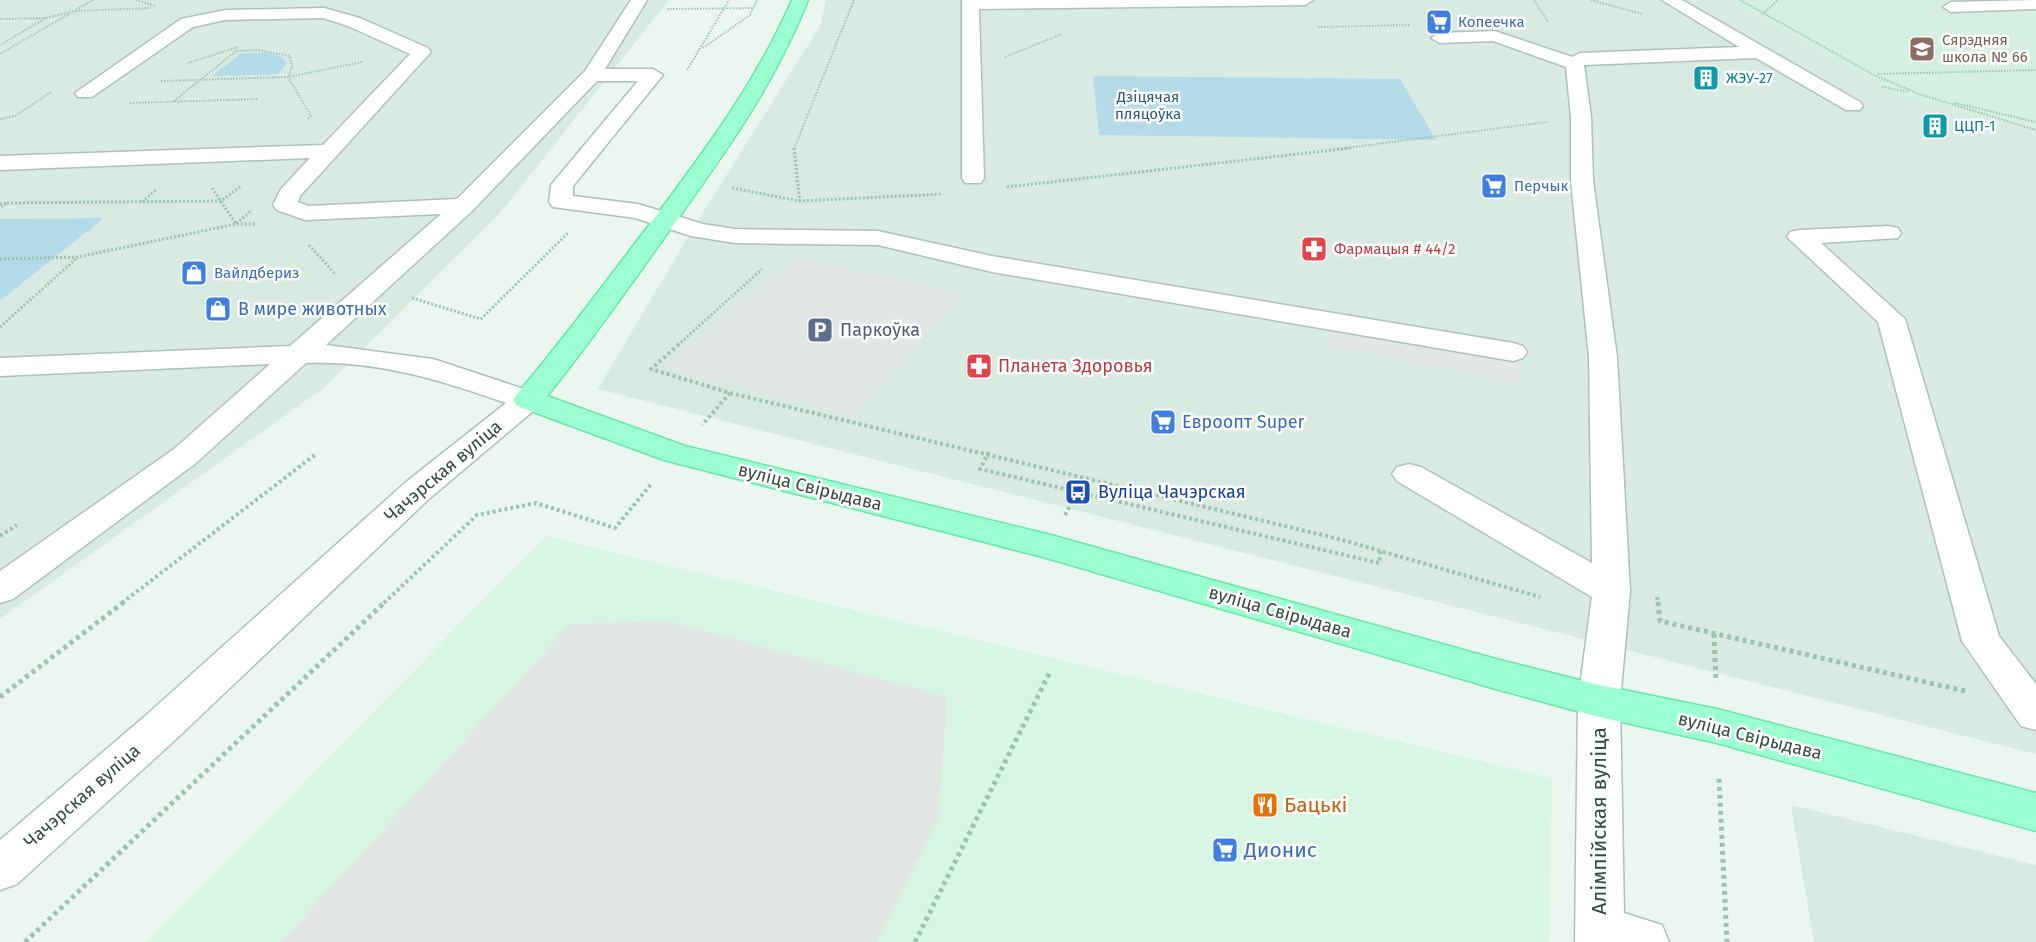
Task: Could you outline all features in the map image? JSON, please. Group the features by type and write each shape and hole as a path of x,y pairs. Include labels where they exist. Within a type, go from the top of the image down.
{"main road":[{"name":"Чачэрская вуліца","path":"528,400 571,348 667,220 738,120 783,40 801,0"},
{"name":"вуліца Свірыдава","path":"528,400 675,453 1047,546 1599,700 1717,726 2036,812"}],"street":[{"path":"0,590 185,456 464,206 592,75 639,0"},
{"path":"973,178 970,2 1305,0"},
{"path":"1670,0 1853,106"},
{"path":"1951,7 2036,4"},
{"path":"85,93 187,24 225,15 324,13 354,22 422,52 289,194 285,205 305,213 464,206"},
{"path":"1440,38 1495,36 1575,64 1580,59 1760,52"},
{"name":"Алімпійская вуліца","path":"1575,64 1581,117 1581,181 1603,357 1611,591 1599,700 1614,938"},
{"path":"592,75 653,75 562,185 561,202 638,211 700,231 735,237 878,238 992,264 1513,352"},
{"path":"0,163 330,151"},
{"path":"1889,233 1799,237 1891,319 1981,641 2033,710"},
{"path":"0,367 336,353 433,368 528,400"},
{"name":"Чачэрская вуліца","path":"0,869 159,729 418,490 528,400"},
{"path":"1410,474 1611,591"}],"path":[{"path":"0,54 93,0"},
{"path":"0,19 46,18 75,11 163,8 136,0"},
{"path":"700,50 750,15 757,0"},
{"path":"1740,0 1874,75 1919,94 2036,130"},
{"path":"0,45 46,18"},
{"path":"173,102 243,45"},
{"path":"236,51 257,50 290,56 292,67 288,77"},
{"path":"156,81 288,77 372,60"},
{"path":"1874,75 2036,70"},
{"path":"288,77 311,116 304,123"},
{"path":"1875,86 2036,122"},
{"path":"127,103 258,99"},
{"path":"1004,188 1429,139 1581,117"},
{"path":"732,188 800,201 945,194"},
{"path":"0,206 7,203 221,201"},
{"path":"0,259 78,257 236,224 259,224"},
{"path":"307,242 337,276"},
{"path":"0,327 78,257"},
{"path":"329,283 345,269"},
{"path":"730,393 989,452 1381,550 1511,591 1542,597"},
{"path":"989,452 980,469 1379,562 1381,550"},
{"path":"0,697 316,454"},
{"path":"25,942 477,515 536,503 615,528 652,483"},
{"path":"1655,586 1659,621 2033,710"},
{"path":"1714,634 1716,682"},
{"path":"915,942 1050,672"},
{"path":"1719,779 1727,942"}],"shaded area":[{"path":"0,0 669,0 500,213 325,387 0,619"},
{"path":"826,0 2036,0 2036,754 598,389 689,235 820,26"},
{"name":"Сярэдняя школа № 66","path":"2036,0 2036,129 1893,95 1723,2"},
{"name":"Паркоўка","path":"794,258 962,294 854,415 667,367"},
{"path":"1331,327 1523,364 1519,382 1327,345"},
{"path":"546,536 1552,778 1549,942 147,942"},
{"path":"668,621 947,697 939,816 877,942 281,942 570,624"},
{"path":"1791,805 2036,865 2036,942 1814,942"}],"green space":[{"path":"242,53 272,54 287,63 278,74 212,76"},
{"name":"Дзіцячая пляцоўка","path":"1093,76 1400,79 1436,140 1099,135"},
{"path":"104,218 1,300 0,300 0,219"}],"place":[{"name":"Копеечка","path":"1439,22"},
{"name":"Сярэдняя школа № 66","path":"1922,49"},
{"name":"ЖЭУ-27","path":"1706,78"},
{"name":"ЦЦП-1","path":"1935,126"},
{"name":"Перчык","path":"1494,186"},
{"name":"Фармацыя # 44/2","path":"1314,249"},
{"name":"Вайлдбериз","path":"194,273"},
{"name":"В мире животных","path":"218,309"},
{"name":"Паркоўка","path":"820,330"},
{"name":"Планета Здоровья","path":"979,366"},
{"name":"Евроопт Super","path":"1163,422"},
{"name":"Вуліца Чачэрская","path":"1078,492"},
{"name":"Бацькі","path":"1265,805"},
{"name":"Дионис","path":"1225,850"}]}
